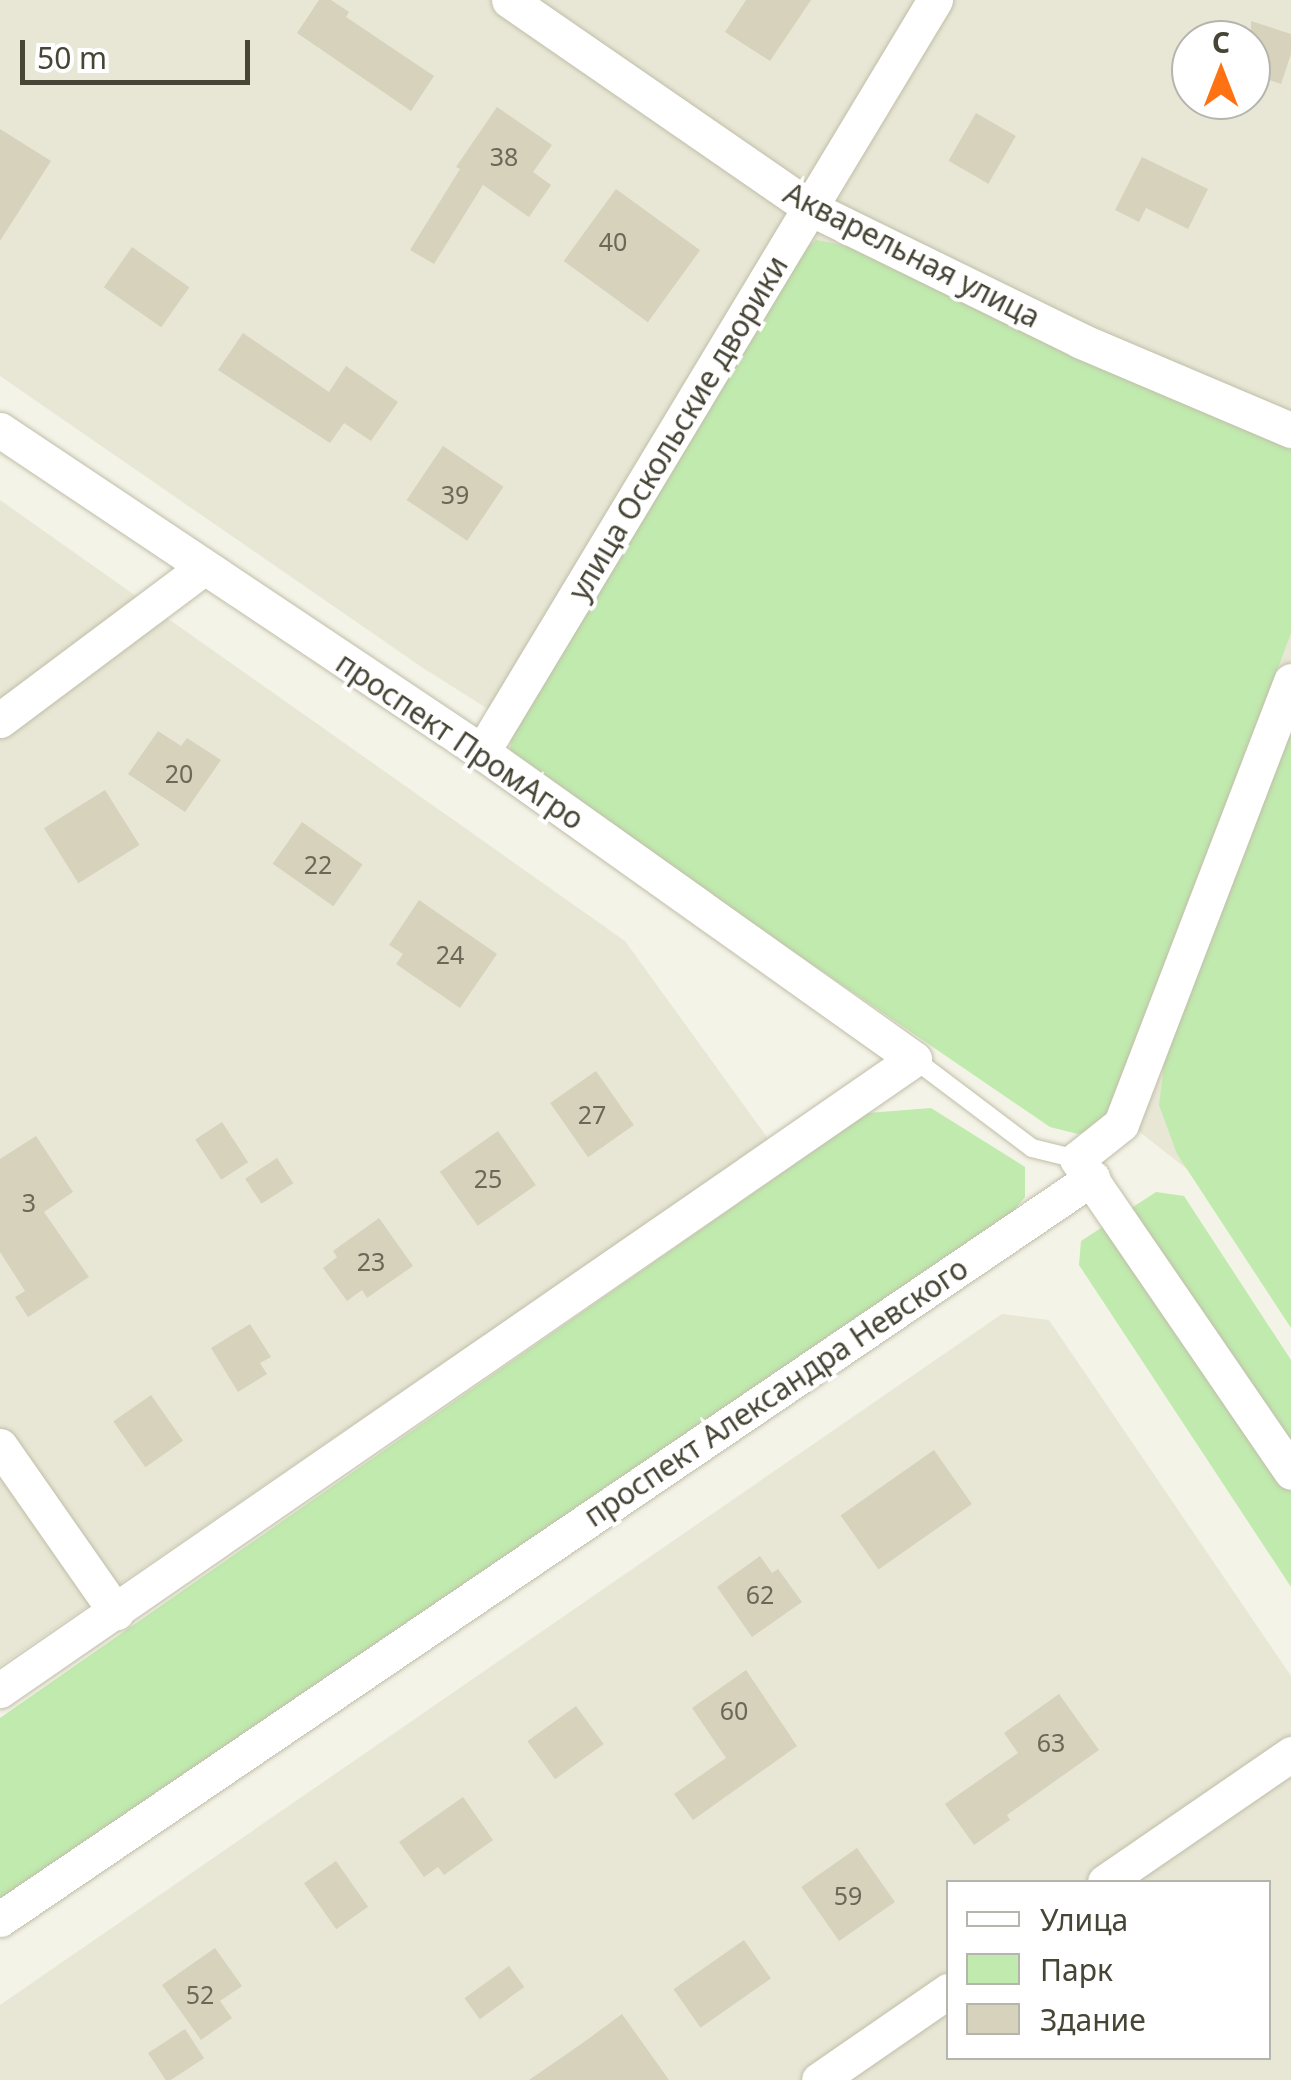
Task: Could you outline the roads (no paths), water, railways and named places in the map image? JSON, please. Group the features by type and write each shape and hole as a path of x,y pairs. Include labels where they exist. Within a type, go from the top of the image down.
{"street":[{"name":"Акварельная улица","path":"508,0 810,208 1081,342 1291,430"},
{"name":"улица Оскольские дворики","path":"482,752 935,0"},
{"name":"проспект ПромАгро","path":"0,430 202,569 482,752 914,1059"},
{"path":"0,720 202,569"},
{"name":"проспект Александра Невского","path":"0,1919 1084,1168 1120,1124 1291,680"},
{"path":"0,1690 914,1059"},
{"path":"1084,1168 1291,1472"},
{"path":"0,1446 116,1612"},
{"path":"1109,1880 1291,1754"},
{"path":"820,2080 946,1992"}],"lane":[{"path":"914,1059 1032,1148 1084,1168"}]}
